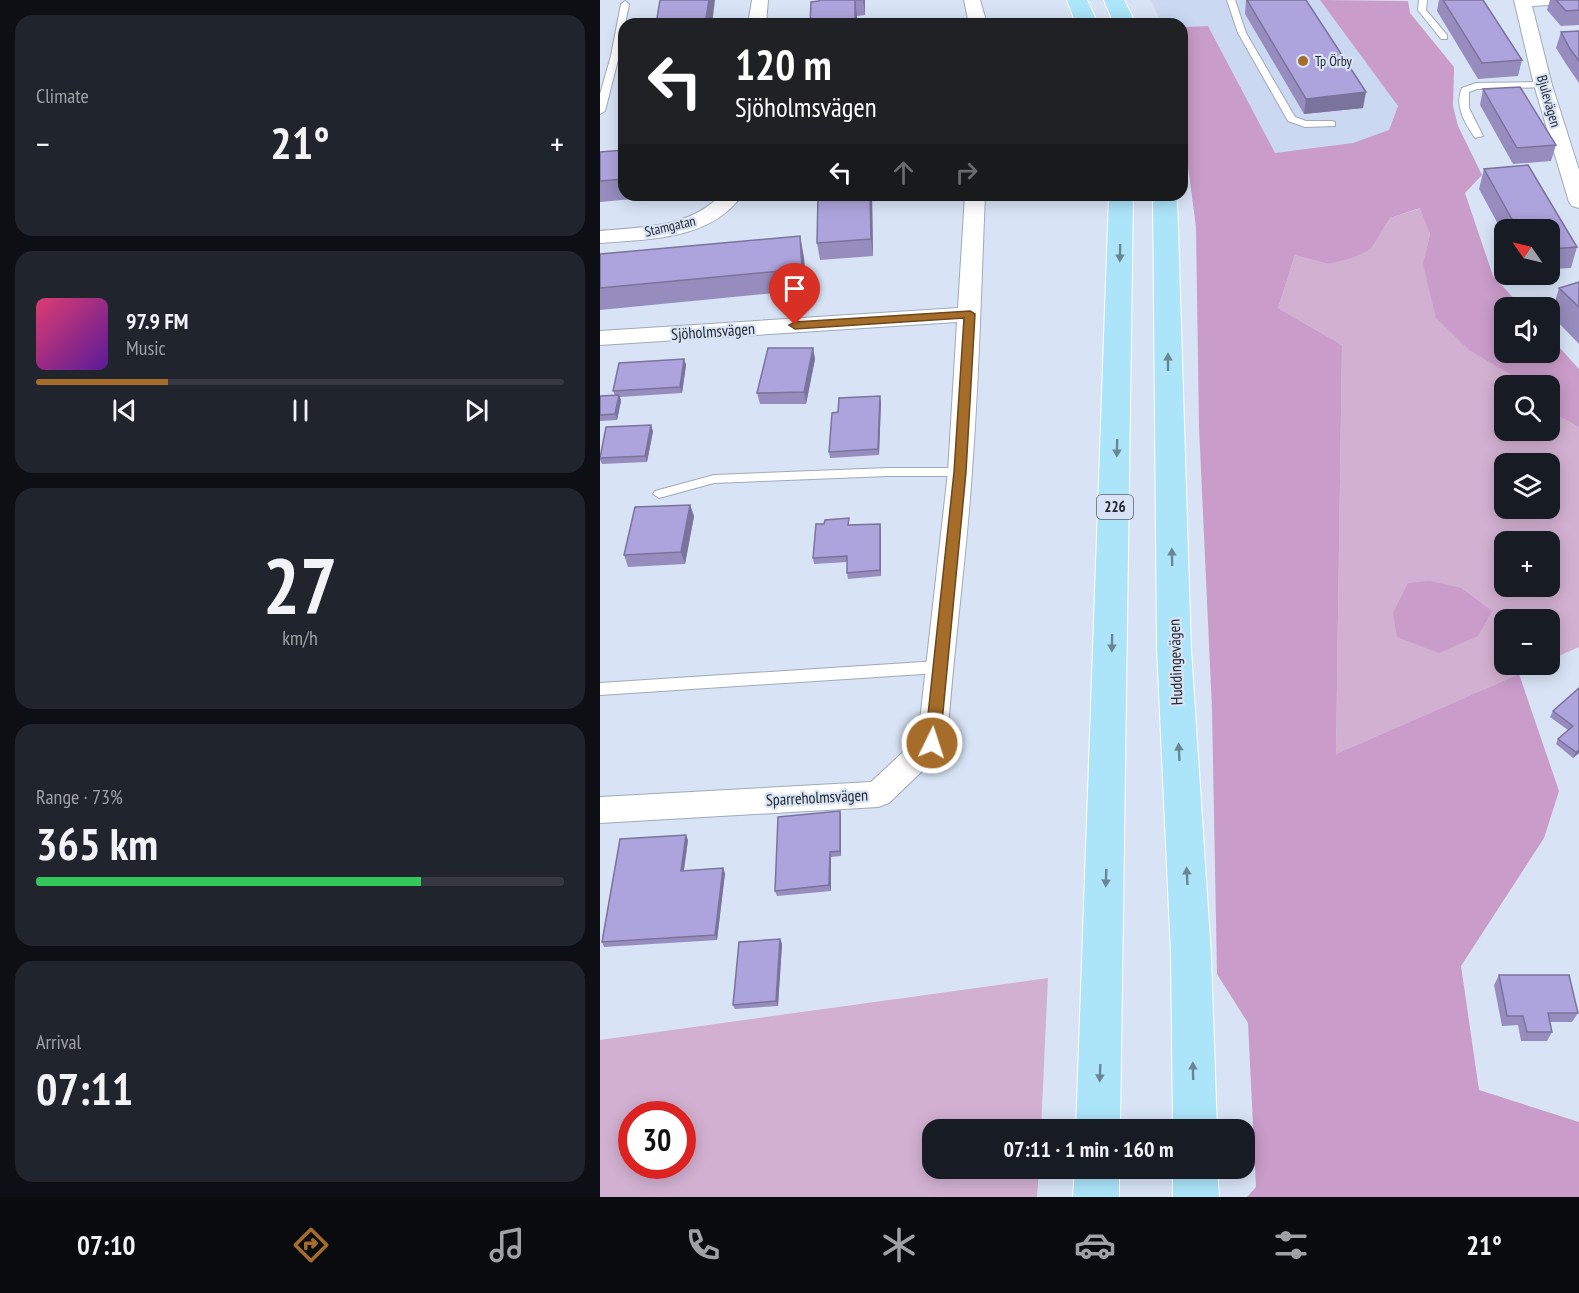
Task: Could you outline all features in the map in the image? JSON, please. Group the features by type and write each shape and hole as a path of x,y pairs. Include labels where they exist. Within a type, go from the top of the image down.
{"main road":[{"path":"1077,0 1084,18"},
{"path":"1114,0 1122,18"},
{"name":"226","path":"1098,1119 1110,731 1120,201"},
{"name":"Huddingevägen","path":"1165,201 1174,649 1191,954 1195,1119"},
{"path":"1096,1197 1097,1179"},
{"path":"1196,1179 1196,1197"}],"street":[{"path":"758,18 759,0"},
{"path":"972,0 976,18"},
{"path":"1522,1 1549,0"},
{"name":"Bjulevägen","path":"1522,1 1543,85 1579,202"},
{"name":"Stamgatan","path":"600,237 656,232 694,224 728,201"},
{"name":"Sparreholmsvägen","path":"600,810 878,794 932,743 938,667 960,472 975,201"},
{"name":"Sjöholmsvägen","path":"600,338 970,314"}],"lane":[{"path":"1231,0 1242,33 1291,119 1305,124 1332,124"},
{"path":"1423,0 1422,10 1444,37"},
{"path":"622,18 625,4"},
{"path":"600,111 618,40"},
{"path":"1478,136 1465,114 1462,99 1466,90 1476,86 1543,85"},
{"path":"659,494 714,479 888,472 960,472"},
{"path":"600,689 938,667"}],"shaded area":[{"path":"1151,0 1321,0 1398,106 1389,130 1353,143 1275,154 1208,26 1188,27 1188,18 1159,18"},
{"path":"1320,0 1408,1 1410,13 1454,67 1453,106 1458,126 1482,175 1465,193 1494,277 1494,285 1501,285 1513,297 1494,297 1494,363 1560,363 1560,348 1579,369 1579,427 1560,417 1560,375 1512,375 1469,350 1436,318 1423,264 1430,234 1420,208 1390,218 1371,249 1352,258 1328,264 1295,255 1278,308 1342,345 1336,754 1519,675 1559,791 1544,838 1461,966 1479,1090 1579,1122 1579,1197 1247,1197 1256,1187 1255,1119 1253,1119 1248,1023 1217,974 1212,709 1199,427 1196,227 1188,166 1188,27 1208,26 1275,153 1353,143 1389,130 1398,106"},
{"path":"1421,208 1430,234 1423,265 1494,349 1494,363 1505,363 1516,375 1494,375 1494,441 1560,441 1560,417 1579,427 1579,647 1560,656 1560,609 1494,609 1494,675 1517,675 1336,754 1342,345 1278,308 1295,255 1328,264 1371,249 1390,218"},
{"path":"1430,581 1461,588 1492,611 1478,636 1439,653 1397,637 1393,613 1408,583"},
{"path":"1048,978 1041,1119 922,1119 922,1179 1038,1179 1037,1197 600,1197 600,1040"}],"building":[{"path":"660,0 709,0 706,18 657,18"},
{"path":"855,0 855,18 810,18 811,2"},
{"name":"Tp Örby","path":"1247,0 1306,0 1366,92 1306,99"},
{"path":"1443,0 1483,0 1522,60 1482,63"},
{"path":"1556,0 1579,0 1579,10 1566,11"},
{"path":"1579,31 1579,61 1561,32"},
{"path":"1520,87 1556,145 1517,148 1483,89"},
{"path":"618,150 618,180 600,181 600,152"},
{"path":"1528,165 1577,247 1560,248 1560,219 1512,219 1484,169"},
{"path":"818,201 870,201 871,239 817,243"},
{"path":"800,236 802,269 600,288 600,254"},
{"path":"1579,282 1579,307 1559,288"},
{"path":"768,348 813,348 804,392 757,393"},
{"path":"684,359 680,387 613,391 619,363"},
{"path":"619,395 615,414 600,415 600,396"},
{"path":"880,396 878,449 829,452 832,413 838,412 839,398"},
{"path":"651,425 645,456 600,458 606,427"},
{"path":"690,505 681,552 624,555 635,507"},
{"path":"849,518 848,525 880,524 880,570 847,573 847,556 813,558 816,524 824,524 825,520"},
{"path":"1579,688 1579,750 1576,752 1558,739 1573,726 1553,711"},
{"path":"840,811 840,851 830,852 829,885 775,891 778,817"},
{"path":"686,835 681,871 723,868 715,935 602,942 620,839"},
{"path":"780,939 776,1001 733,1005 739,942"},
{"path":"1499,975 1569,975 1578,1013 1548,1013 1552,1032 1527,1032 1523,1016 1507,1016"}],"place":[{"name":"Tp Örby","path":"1303,61"}],"route":[{"path":"795,325 970,314 960,472 938,667 932,743"}]}
